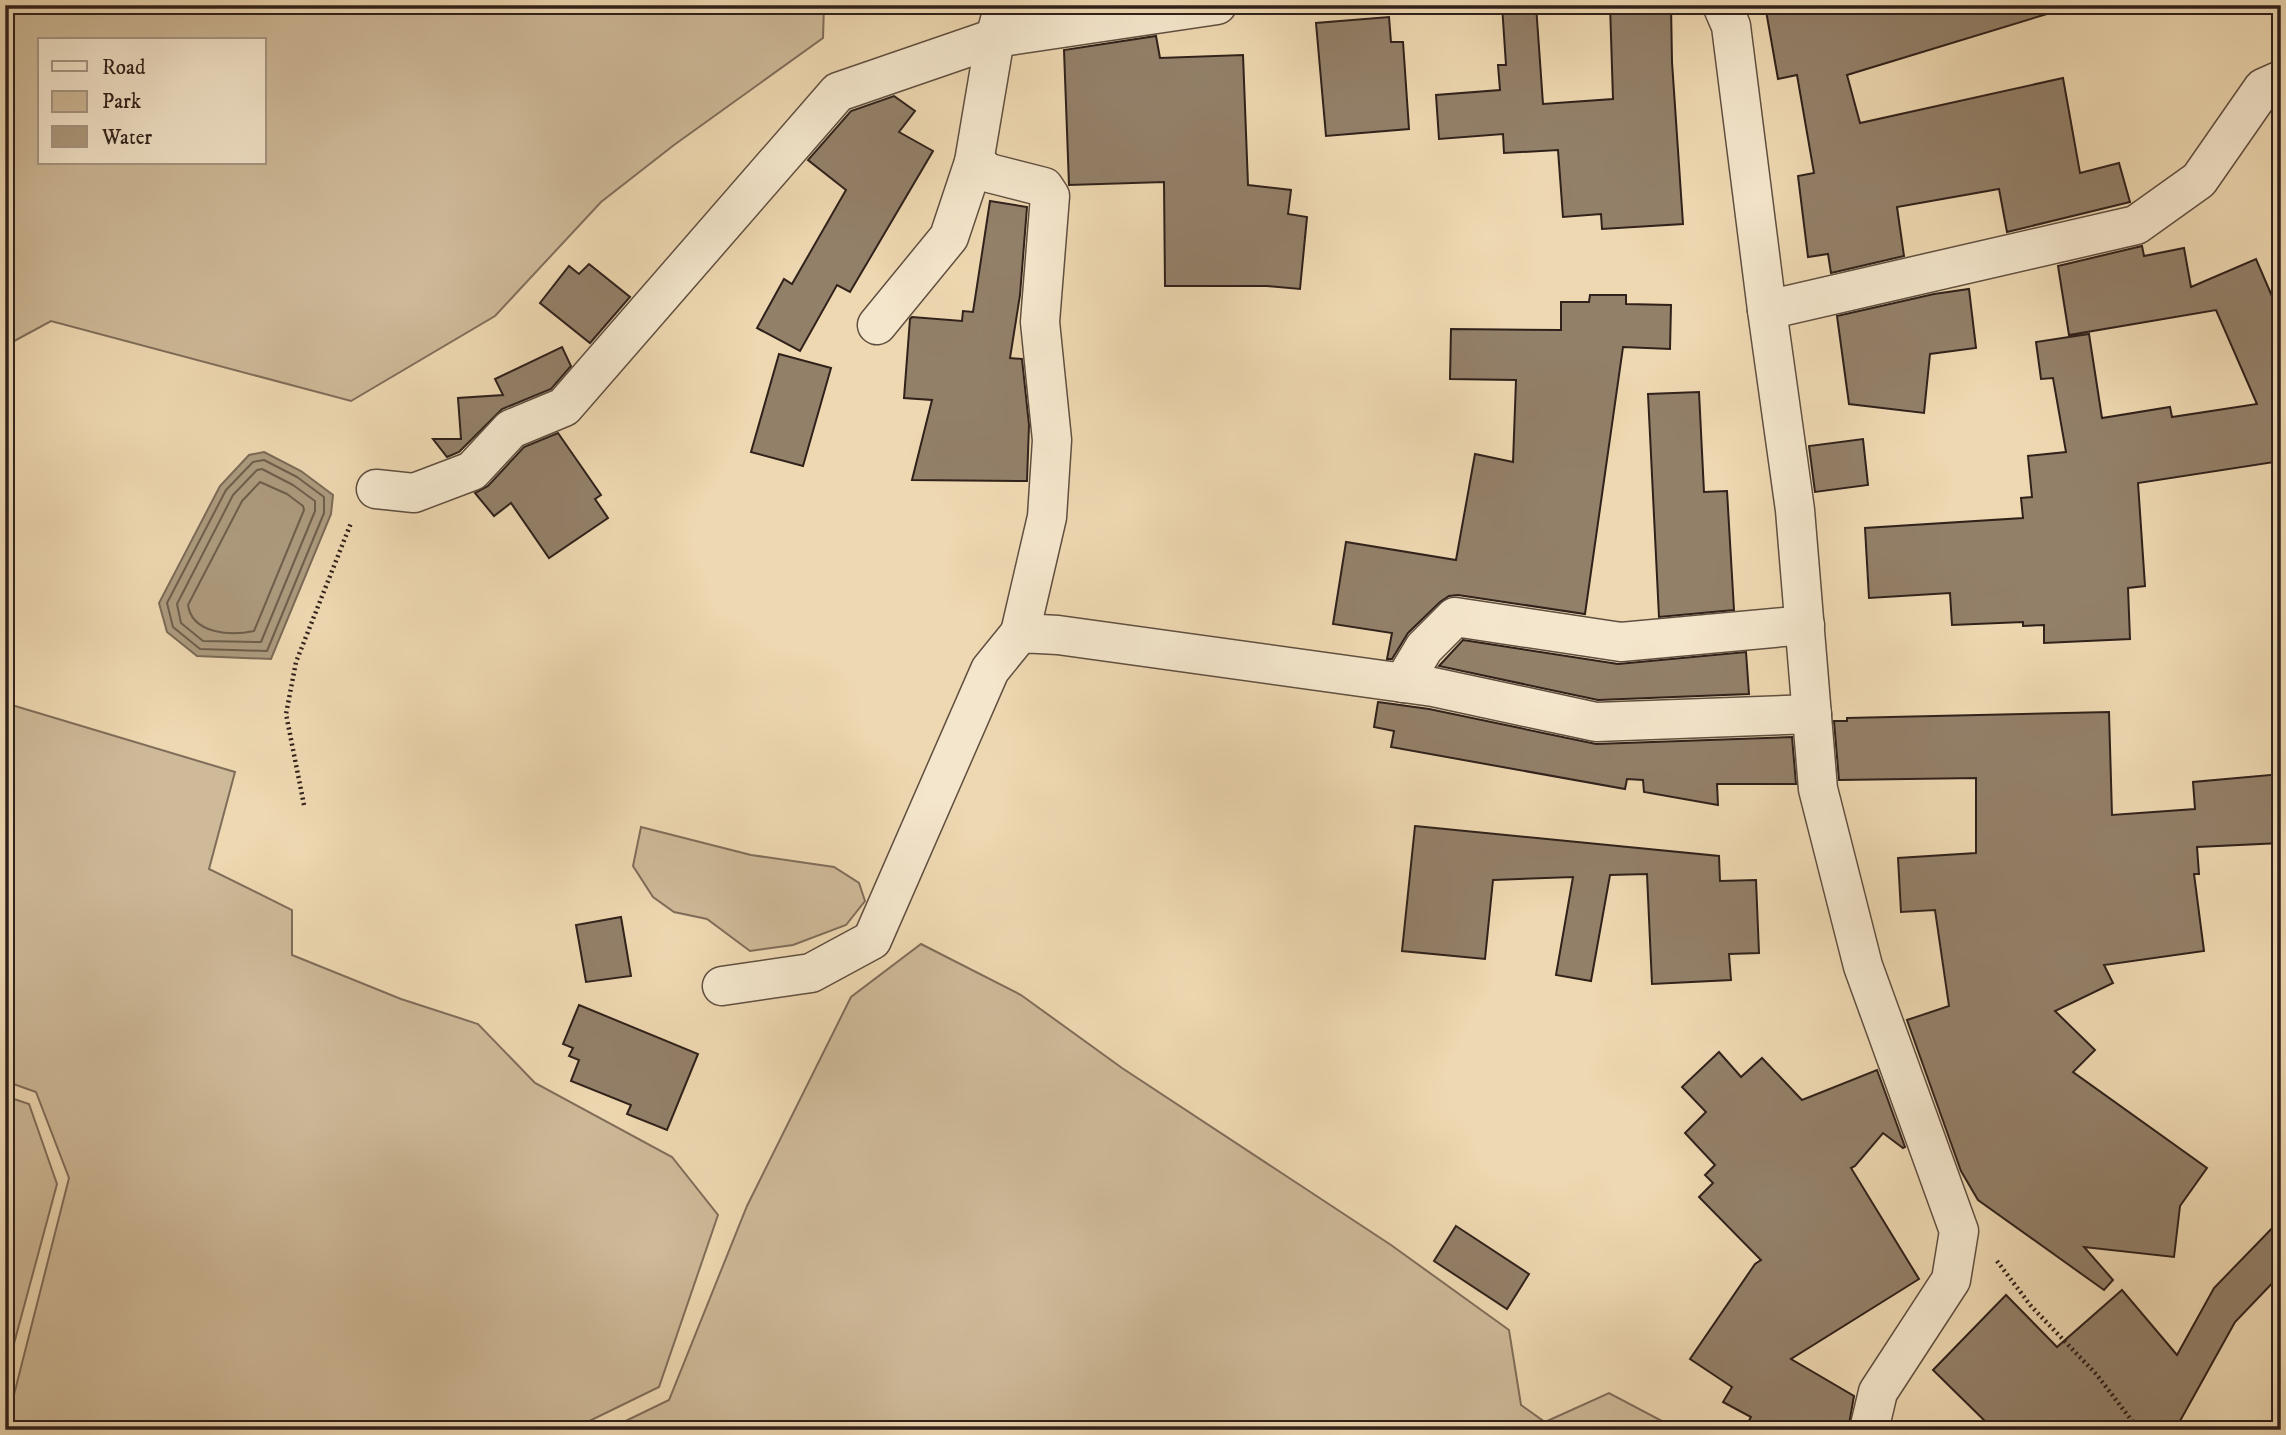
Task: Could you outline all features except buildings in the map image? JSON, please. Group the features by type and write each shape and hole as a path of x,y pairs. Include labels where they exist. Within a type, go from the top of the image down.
{"street":[{"path":"376,489 414,493 472,471 512,429 564,407 838,92 999,22 1217,5"},
{"path":"1722,5 1731,26 1795,510 1818,789 1863,966 1959,1231 1951,1280 1878,1392 1869,1430"},
{"path":"877,326 949,237 974,162 999,22"},
{"path":"1767,310 2136,225 2199,180 2263,88 2281,80"},
{"path":"722,986 811,973 872,940 990,670 1020,633 1048,504 1052,440 1040,322 1051,196 1044,187 989,173 974,162"},
{"path":"1403,682 1423,648 1455,617 1620,642 1804,625"},
{"path":"1020,633 1058,635 1403,682 1596,722 1812,714"}],"path":[{"path":"304,805 286,714 296,662 348,527 376,489"},
{"path":"1958,1238 1978,1245 2002,1265 2031,1306 2097,1375 2139,1430"}],"green space":[{"path":"5,5 824,5 823,38 674,145 601,202 495,316 351,401 51,321 5,346"},
{"path":"5,703 235,772 209,869 292,910 292,955 401,999 478,1024 535,1083 672,1157 718,1215 659,1387 571,1430 5,1430 69,1178 36,1092 5,1081"},
{"path":"641,827 751,855 834,867 859,883 865,901 846,925 793,945 750,951 707,919 674,912 653,897 633,866"},
{"path":"921,944 1021,995 1122,1068 1391,1245 1509,1330 1521,1405 1545,1422 1609,1393 1679,1430 607,1430 669,1400 747,1206 851,997"},
{"path":"5,1096 29,1104 57,1184 5,1377"}],"water":[{"path":"264,452 301,471 333,495 331,514 271,659 197,656 167,632 159,603 220,486 249,455"}]}
